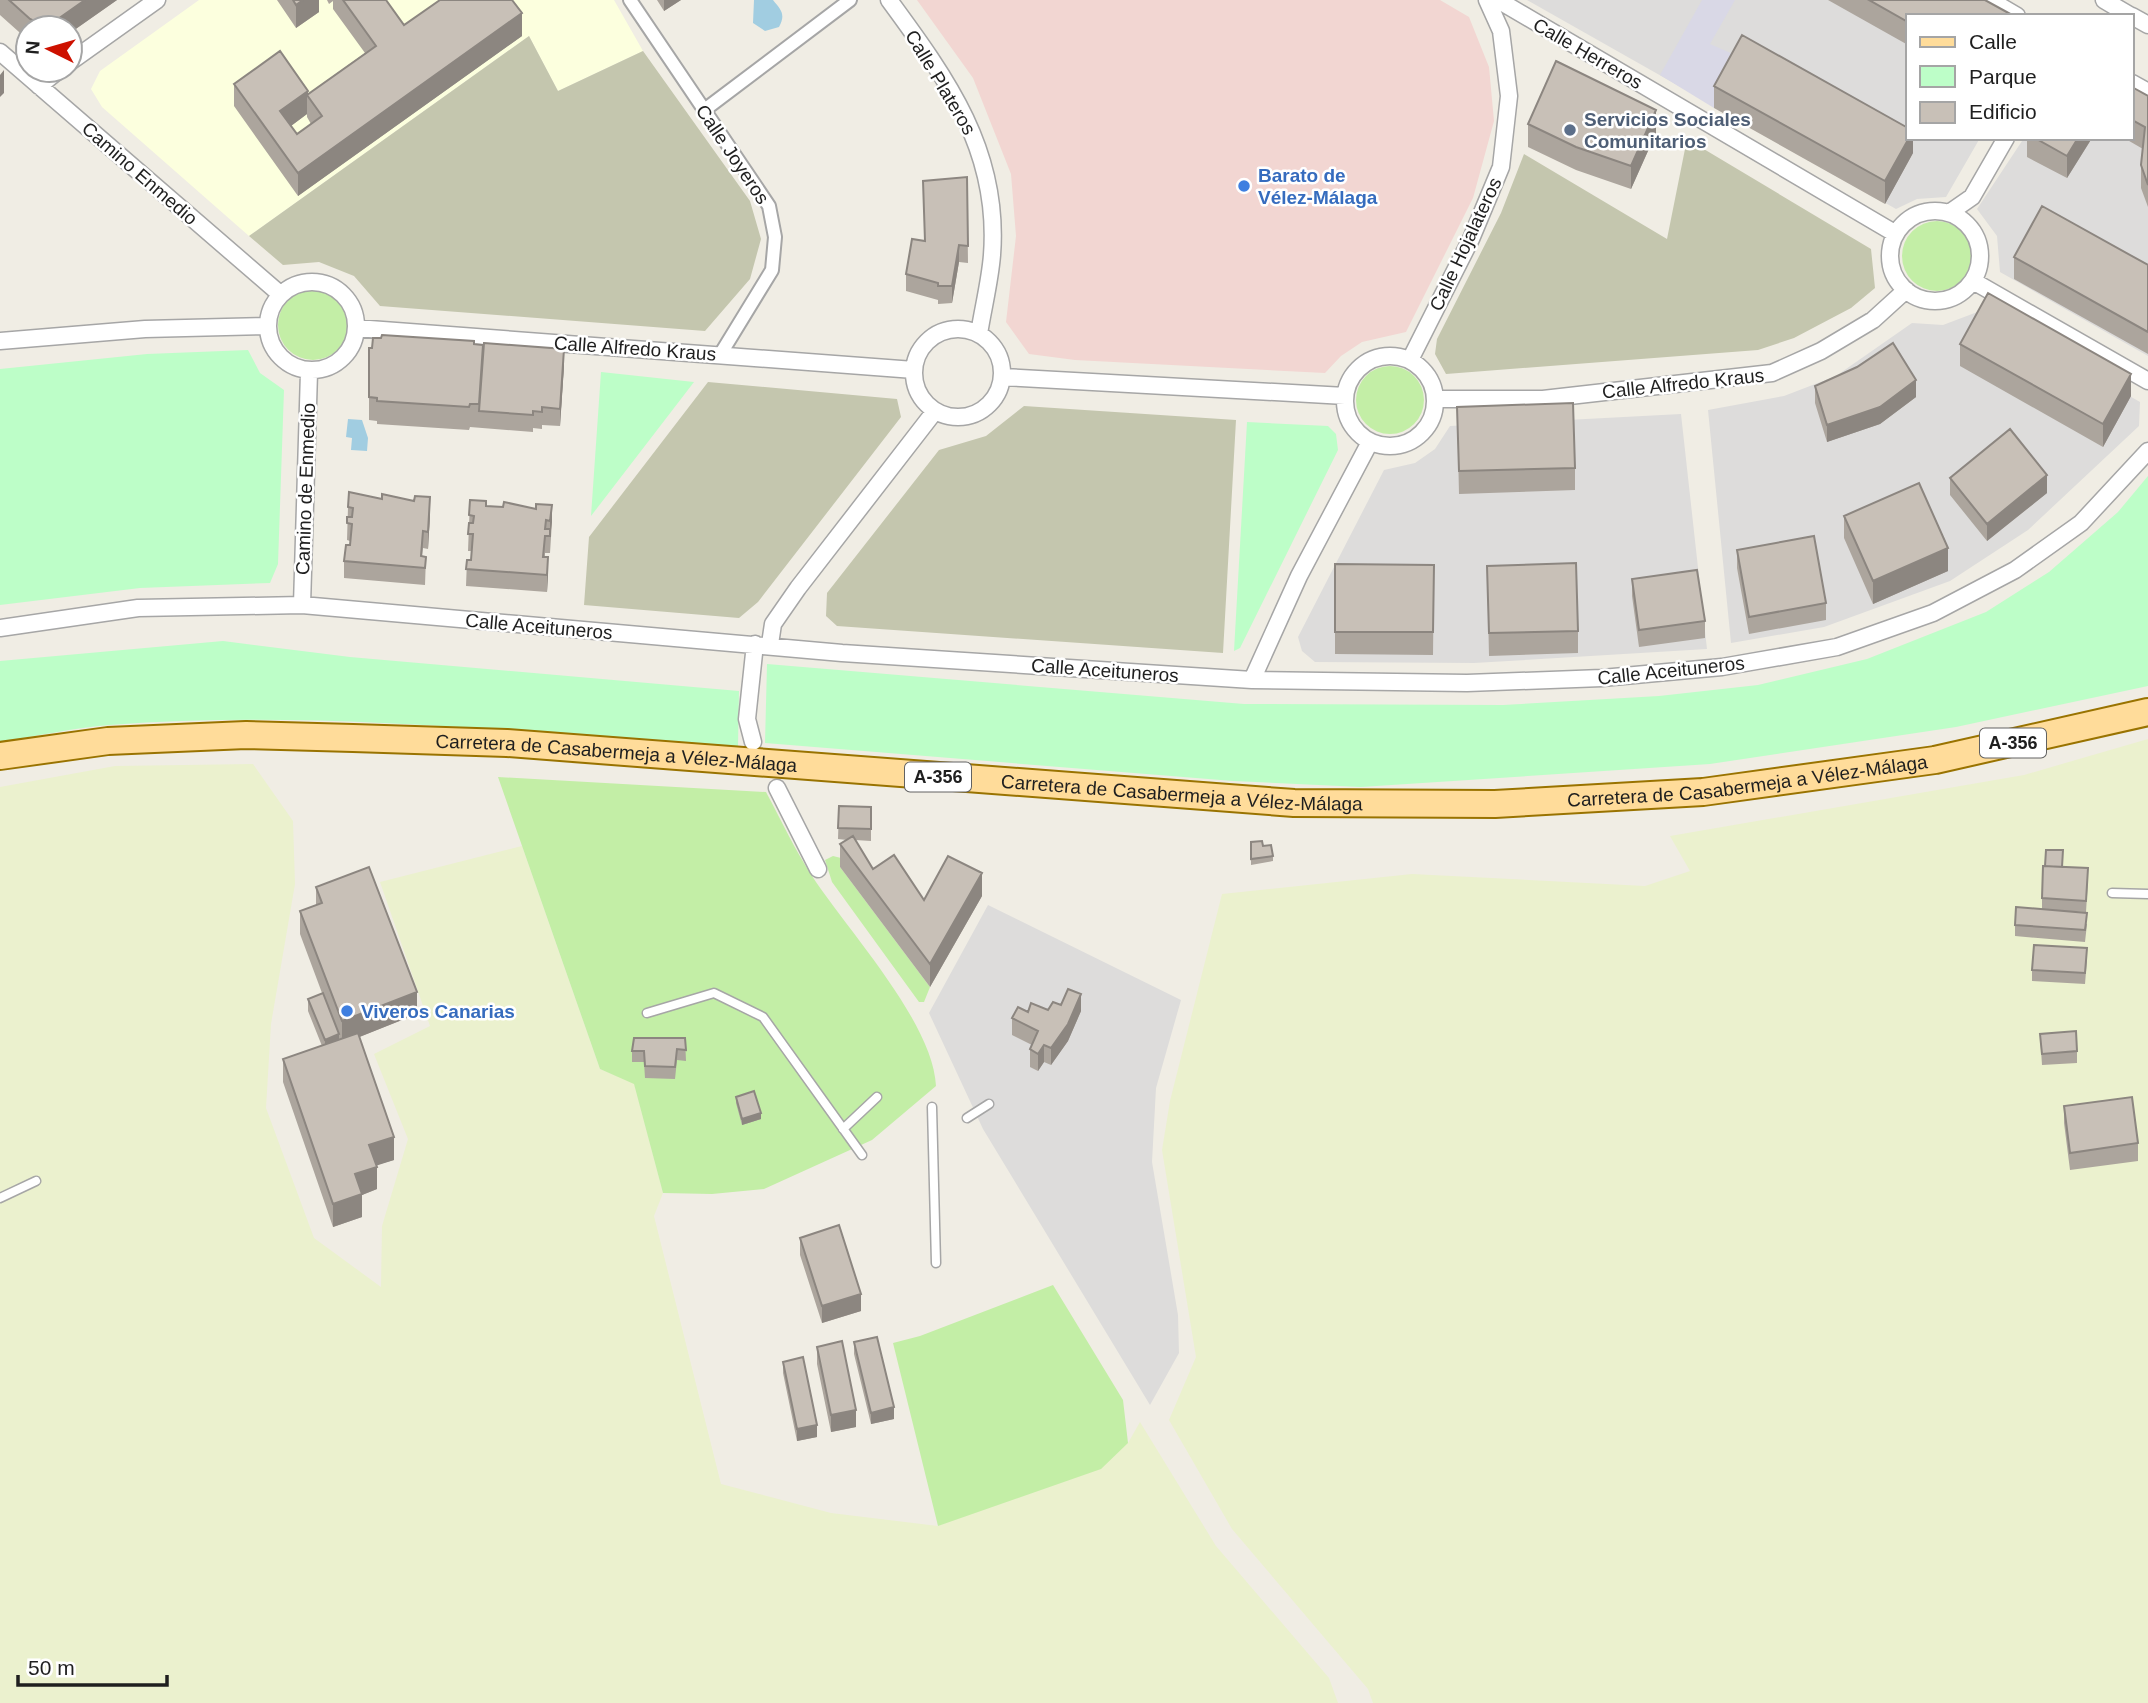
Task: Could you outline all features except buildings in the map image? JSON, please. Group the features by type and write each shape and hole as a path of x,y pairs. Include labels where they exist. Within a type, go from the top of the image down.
{"main road":[{"name":"Carretera de Casabermeja a Vélez-Málaga","path":"0,755 136,740 246,735 507,743 1294,803 1495,804 1703,792 1923,762 2101,725 2148,712"}],"street":[{"path":"84,52 157,0"},
{"name":"Calle Joyeros","path":"629,0 769,206 775,237 772,270 720,355"},
{"path":"703,111 850,0"},
{"name":"Calle Plateros","path":"889,0 926,50 971,124 989,181 992,254 979,334"},
{"name":"Calle Hojalateros","path":"1410,360 1471,239 1501,167 1509,96 1501,31 1487,0"},
{"name":"Calle Herreros","path":"1498,0 1896,234"},
{"path":"1990,0 2014,14"},
{"path":"2104,0 2128,14"},
{"name":"Camino Enmedio","path":"0,52 280,294"},
{"path":"1969,226 1972,197 2005,140"},
{"path":"1949,213 1972,197"},
{"path":"1934,211 1949,213 1969,226 1977,238 1979,268 1973,281 1962,293 1949,299 1934,301 1906,290 1896,278 1891,264 1891,248 1896,234 1919,214 1934,211"},
{"path":"1973,281 2148,381"},
{"path":"312,282 329,286 348,303 356,328 352,345 341,360 326,369 309,372 293,366 280,356 271,342 267,326 270,309 280,294 295,285 312,282"},
{"name":"Calle Alfredo Kraus","path":"1435,398 1543,398 1772,373 1821,351 1873,320 1906,290"},
{"path":"0,341 145,329 267,326"},
{"name":"Calle Alfredo Kraus","path":"356,328 914,370"},
{"path":"962,329 979,334 992,344 1001,359 1003,376 998,394 986,408 970,416 952,418 935,411 919,393 914,370 919,354 929,340 945,331 962,329"},
{"path":"1393,356 1410,360 1432,383 1435,398 1433,417 1423,433 1407,444 1388,447 1370,442 1351,423 1345,396 1350,380 1368,362 1393,356"},
{"name":"Camino de Enmedio","path":"302,606 309,372"},
{"path":"1003,376 1345,396"},
{"path":"753,742 747,719 762,644 792,597 935,411"},
{"path":"1252,680 1299,576 1370,442"},
{"name":"Calle Aceituneros","path":"0,628 138,608 302,606 842,653 1252,680 1467,683 1602,678 1722,667 1837,647 1933,613 2015,570 2081,523 2148,451"},
{"path":"777,788 818,869"}],"lane":[{"path":"2112,893 2148,894"},
{"path":"647,1013 714,993 763,1017 862,1155"},
{"path":"843,1129 877,1097"},
{"path":"967,1118 989,1104"},
{"path":"932,1107 936,1263"},
{"path":"0,1198 36,1181"}],"shaded area":[{"path":"199,0 614,0 643,51 558,91 529,36 249,236 102,107 91,89 100,71"},
{"name":"Barato de Vélez-Málaga","path":"917,0 1440,0 1469,17 1489,67 1494,121 1473,198 1406,332 1362,342 1341,356 1325,373 1075,360 1029,354 1006,322 1016,236 1011,174 973,78"},
{"path":"1527,0 1951,0 1913,14 1906,14 1906,140 1979,140 1946,197 1917,199 1896,209"},
{"path":"1702,0 1735,0 1710,44 1742,58 1714,108 1660,75"},
{"path":"529,36 558,91 643,51 750,201 761,239 750,279 705,331 380,306 354,276 319,262 283,265 249,236"},
{"path":"2148,112 2148,356 2000,272 1997,236 1977,209 2023,140 2134,140 2134,135"},
{"path":"1687,139 1871,249 1875,288 1851,308 1794,338 1758,350 1446,374 1435,354 1437,339 1501,213 1524,154 1667,239"},
{"path":"1980,311 2140,402 2139,426 2028,530 1950,581 1824,627 1731,643 1708,410 1784,396 1836,376 1912,323 1943,325"},
{"path":"708,382 897,399 901,417 758,602 739,618 584,605 589,537"},
{"path":"1024,406 1236,420 1223,653 837,626 826,616 827,593 939,450 986,436"},
{"path":"1681,414 1707,649 1474,663 1315,662 1302,651 1298,637 1384,470 1415,463 1435,449 1450,426"},
{"path":"2148,739 2148,1703 1373,1703 1368,1689 1232,1529 1169,1420 1196,1357 1162,1150 1170,1101 1222,894 1412,874 1645,886 1690,871 1670,836 2024,775"},
{"path":"253,764 293,821 295,884 271,1024 266,1108 314,1238 381,1287 382,1226 408,1139 374,1054 430,1026 380,882 522,846 600,1069 634,1083 663,1193 654,1216 721,1484 831,1513 938,1526 1128,1443 1140,1422 1216,1546 1329,1678 1338,1703 0,1703 0,787 115,766"},
{"path":"988,905 1181,1000 1156,1088 1152,1162 1178,1315 1179,1353 1150,1405 983,1129 929,1013"}],"green space":[{"path":"1937,221 1962,231 1972,256 1962,281 1937,291 1912,281 1902,256 1912,231"},
{"path":"313,290 332,296 342,306 348,325 342,344 332,354 313,360 294,354 284,344 278,325 284,306 294,296"},
{"path":"248,350 260,373 284,390 278,564 270,583 140,588 0,605 0,369 147,354"},
{"path":"1390,366 1403,369 1414,376 1421,387 1424,400 1421,413 1414,424 1403,431 1390,434 1377,431 1366,424 1359,413 1356,400 1359,387 1366,376 1377,369"},
{"path":"601,372 694,382 591,516"},
{"path":"1247,422 1328,426 1336,434 1338,450 1240,648 1234,651"},
{"path":"2148,476 2148,686 1956,727 1710,764 1361,787 1233,781 765,743 767,664 1244,704 1503,705 1659,696 1758,685 1867,659 1986,612 2049,572 2118,512"},
{"path":"223,641 350,657 739,691 738,747 424,725 267,720 110,725 0,742 0,661"},
{"path":"498,777 766,792 812,876 905,1006 931,1061 936,1086 872,1140 764,1189 712,1194 663,1193 634,1084 600,1069"},
{"path":"833,856 841,858 840,867 930,987 924,1002 919,1002 832,882 825,860"},
{"path":"1053,1285 1123,1400 1128,1443 1101,1469 938,1526 893,1343 920,1336"}],"water":[{"path":"754,0 773,0 782,12 779,27 765,31 753,23"},
{"path":"348,419 362,420 368,438 367,451 351,450 352,438 346,437"}],"place":[{"name":"Servicios Sociales Comunitarios","path":"1570,130"},
{"name":"Barato de Vélez-Málaga","path":"1244,186"},
{"name":"Viveros Canarias","path":"347,1011"}]}
